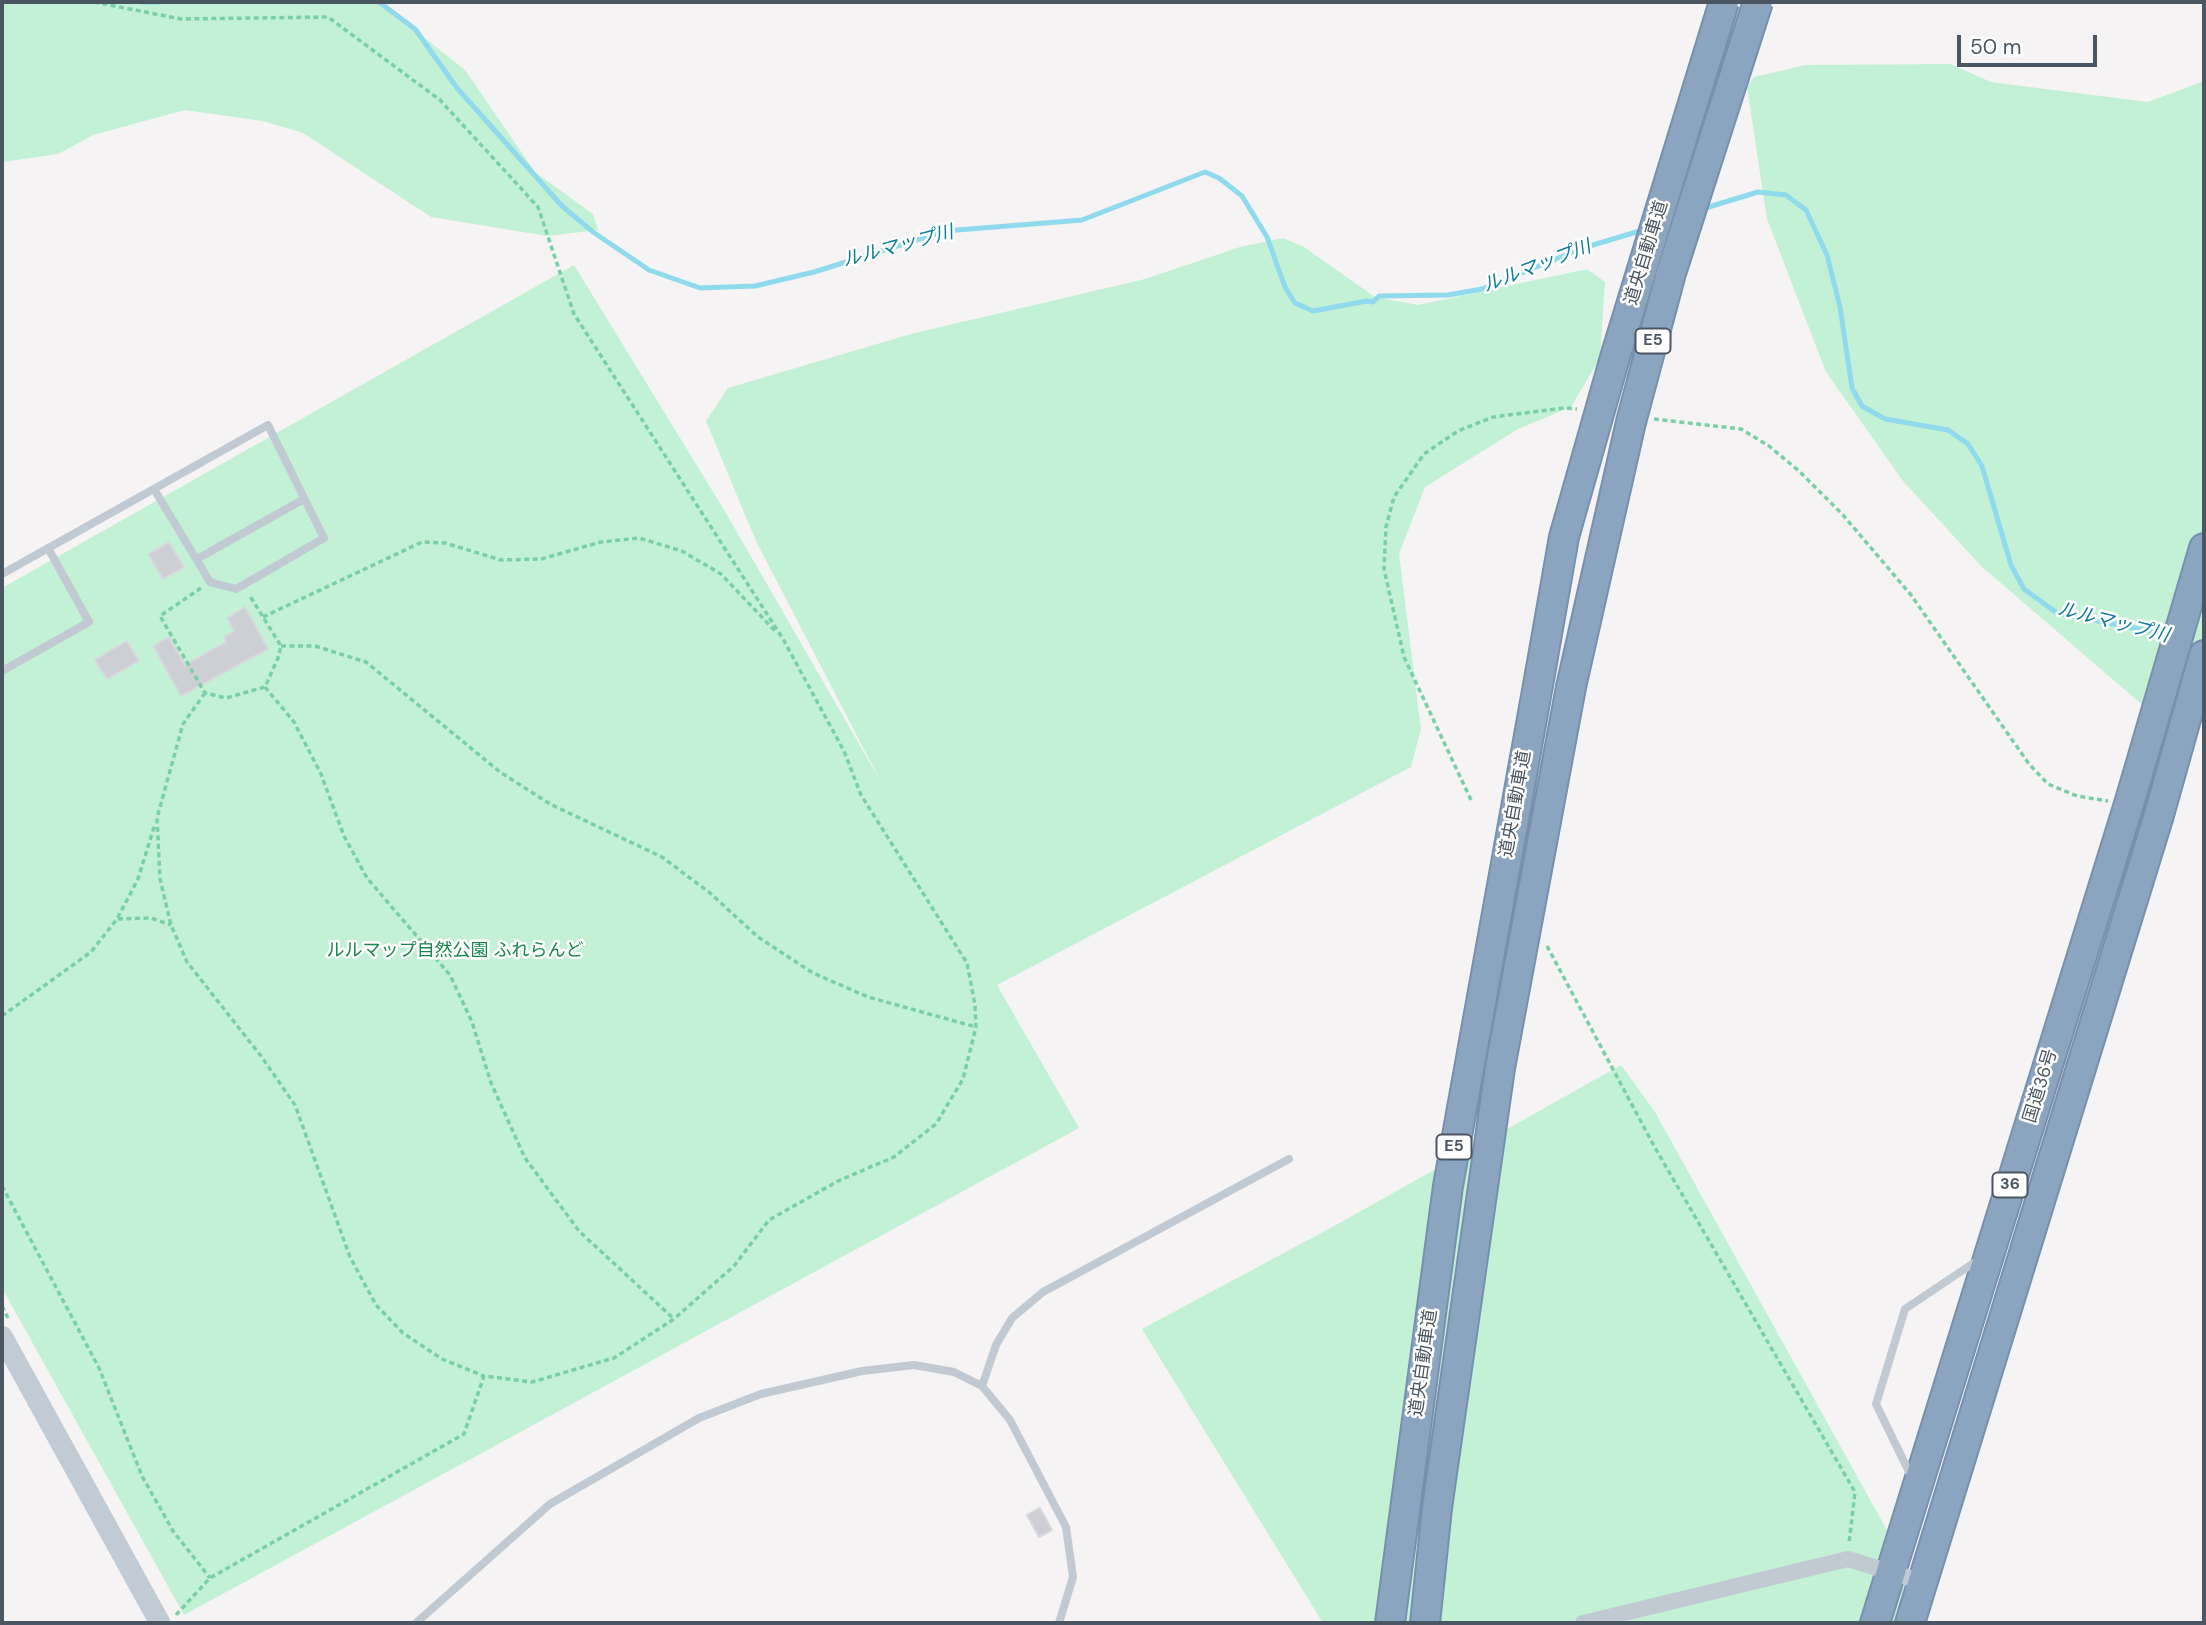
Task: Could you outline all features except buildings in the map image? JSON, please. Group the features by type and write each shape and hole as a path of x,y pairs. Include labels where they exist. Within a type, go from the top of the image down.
{"highway":[{"name":"道央自動車道","path":"1390,1623 1448,1186 1564,537 1616,354 1724,2"},
{"name":"道央自動車道","path":"1425,1623 1437,1507 1500,1068 1571,687 1631,422 1671,273 1758,2"},
{"name":"国道36号","path":"1875,1623 2129,804 2204,548"},
{"name":"国道36号","path":"1910,1623 2204,656"}],"street":[{"path":"2,1336 160,1623"},
{"path":"1583,1623 1848,1559 1923,1582"}],"lane":[{"path":"2,574 268,425 324,538 236,589 210,582 154,489"},
{"path":"197,559 304,499"},
{"path":"2,671 89,622 48,548"},
{"path":"982,1386 996,1345 1012,1318 1043,1292 1289,1159"},
{"path":"1917,1488 1876,1404 1905,1308 1989,1253"},
{"path":"416,1623 550,1504 699,1418 761,1394 862,1371 914,1365 954,1372 982,1386 1010,1420 1066,1527 1073,1577 1059,1623"}],"path":[{"path":"94,2 181,19 328,17 440,100 538,207 574,314 783,639 844,751 861,795 967,963 976,1027 963,1079 936,1124 894,1157 838,1181 769,1220 734,1266 674,1319 614,1358 532,1382 484,1376 442,1359 403,1333 376,1305 350,1257 295,1105 261,1056 187,962 171,925 160,879 157,818"},
{"path":"1471,800 1404,657 1384,569 1386,527 1394,497 1424,454 1458,431 1493,417 1564,408 1577,409"},
{"path":"1646,418 1741,429 1769,446 1799,471 1843,515 1911,595 2029,764 2048,784 2077,796 2129,804"},
{"path":"262,617 422,542 445,544 501,560 541,559 601,542 639,538 682,551 721,574 783,639"},
{"path":"210,582 160,617 205,693 226,698 265,687 273,675 281,646 243,585"},
{"path":"281,646 314,646 366,662 500,772 550,804 662,857 710,893 758,937 813,973 868,997 976,1027"},
{"path":"265,687 299,733 321,774 344,836 367,878 450,975 472,1022 491,1083 525,1158 579,1231 674,1319"},
{"path":"2,1016 91,952 117,919 138,879 183,724 205,693"},
{"path":"117,919 151,918 171,925"},
{"path":"1541,935 1654,1146 1855,1492 1848,1559"},
{"path":"2,1186 99,1368 142,1476 173,1531 210,1578"},
{"path":"177,1623 174,1617 210,1578 464,1434 484,1376"}],"green space":[{"path":"2,2 90,2 103,5 114,2 380,2 465,70 535,172 593,214 598,230 547,236 431,217 303,133 263,121 185,110 93,135 58,154 2,162"},
{"path":"1950,64 1991,82 2148,102 2204,81 2204,699 2189,745 1981,566 1903,481 1826,372 1767,219 1747,87 1754,77 1806,65"},
{"name":"ルルマップ自然公園 ふれらんど","path":"1283,238 1304,247 1375,297 1418,305 1587,269 1605,282 1600,358 1571,407 1518,429 1425,487 1399,554 1421,729 1411,767 997,985 1079,1128 184,1615 2,1288 2,588 574,265 726,513 882,784 756,541 706,421 728,388 911,334 1145,279 1240,247"},
{"path":"1621,1065 1655,1112 1924,1597 1916,1623 1323,1623 1142,1329 1336,1225"}],"waterway":[{"name":"ルルマップ川","path":"141,2 160,2"},
{"name":"ルルマップ川","path":"379,2 415,29 457,88 562,206 593,232 649,270 700,288 755,286 814,272 945,231 1082,220 1205,172 1219,178 1242,196 1267,237 1285,287 1295,303 1313,311 1373,302 1379,296 1448,295 1482,289 1583,248 1643,230"},
{"name":"ルルマップ川","path":"1702,209 1758,192 1786,195 1806,210 1827,255 1840,307 1852,388 1862,406 1885,419 1948,430 1968,444 1982,466 2011,565 2024,589 2057,613 2170,635"}]}
